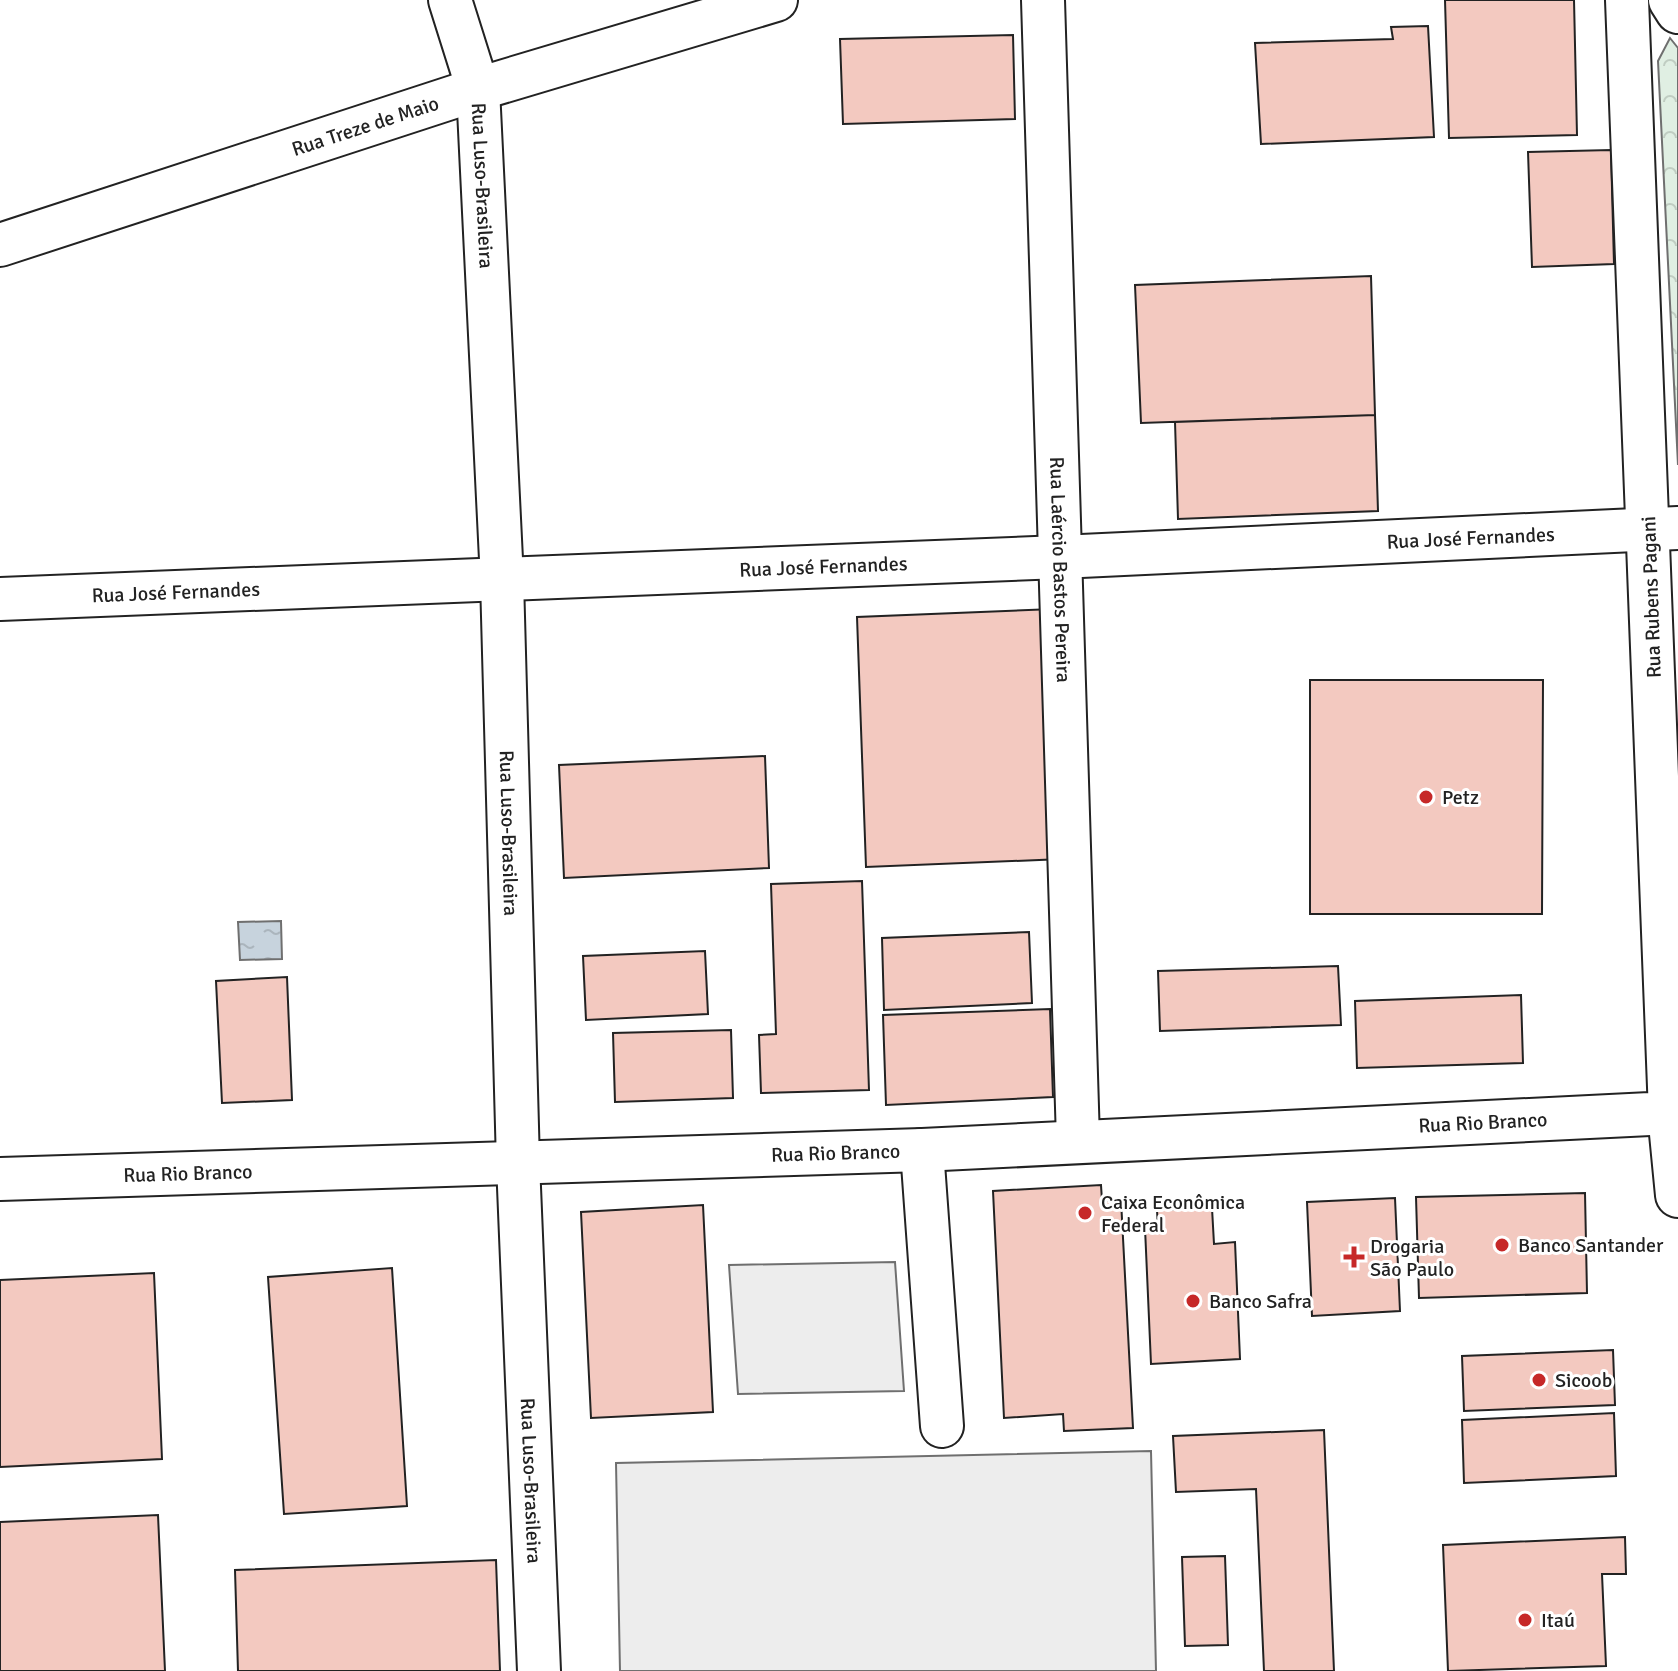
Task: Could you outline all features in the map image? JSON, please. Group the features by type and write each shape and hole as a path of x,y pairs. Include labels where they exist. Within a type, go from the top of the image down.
{"main road":[{"path":"1671,0 1678,11"},
{"name":"Rua Rubens Pagani","path":"1674,1113 1678,1195"}],"street":[{"name":"Rua Luso-Brasileira","path":"450,0 478,89 502,580 518,1163 539,1671"},
{"name":"Rua Treze de Maio","path":"0,245 478,89 776,0"},
{"name":"Rua Laércio Bastos Pereira","path":"1043,0 1078,1140"},
{"name":"Rua Rubens Pagani","path":"1627,0 1663,528 1674,1113"},
{"name":"Rua José Fernandes","path":"0,599 1060,557 1663,528"},
{"name":"Rua Rio Branco","path":"0,1179 922,1150 1674,1113"},
{"path":"922,1150 942,1426"}],"green space":[{"path":"1670,38 1678,48 1678,465 1658,61"}],"shaded area":[{"path":"895,1262 904,1391 738,1394 729,1265"},
{"path":"1151,1451 1156,1671 620,1671 616,1463"}],"water":[{"path":"281,921 282,959 240,960 238,922"}],"building":[{"path":"1445,0 1574,0 1577,135 1449,138"},
{"path":"1428,26 1434,137 1261,144 1255,43 1393,39 1391,27"},
{"path":"1013,35 1015,119 843,124 840,39"},
{"path":"1611,150 1614,264 1532,267 1528,152"},
{"path":"1371,276 1375,415 1141,423 1135,285"},
{"path":"1375,415 1378,511 1178,519 1175,422"},
{"path":"1053,609 1062,859 866,867 857,617"},
{"name":"Petz","path":"1310,680 1543,680 1542,914 1310,914"},
{"path":"765,756 769,868 564,878 559,765"},
{"path":"862,881 869,1090 761,1093 759,1035 776,1034 771,884"},
{"path":"1029,932 1032,1003 884,1010 882,938"},
{"path":"705,951 708,1014 586,1020 583,956"},
{"path":"1338,966 1341,1025 1160,1031 1158,971"},
{"path":"287,977 292,1100 222,1103 216,981"},
{"path":"1521,995 1523,1063 1357,1068 1355,1001"},
{"path":"1050,1009 1053,1097 886,1105 883,1015"},
{"path":"731,1030 733,1098 615,1102 613,1033"},
{"path":"1101,1185 1102,1201 1121,1200 1133,1428 1064,1431 1063,1414 1004,1418 993,1191"},
{"name":"Banco Santander","path":"1585,1193 1587,1293 1419,1298 1416,1197"},
{"name":"Drogaria São Paulo","path":"1395,1198 1400,1311 1312,1316 1307,1202"},
{"path":"703,1205 713,1412 591,1418 581,1212"},
{"name":"Banco Safra","path":"1212,1208 1214,1244 1235,1242 1240,1359 1151,1364 1145,1228 1158,1228 1157,1210"},
{"path":"392,1268 407,1506 284,1514 268,1277"},
{"path":"154,1273 162,1459 0,1467 0,1280"},
{"name":"Sicoob","path":"1613,1350 1615,1405 1464,1411 1462,1356"},
{"path":"1614,1413 1616,1476 1464,1483 1462,1420"},
{"path":"1324,1430 1334,1671 1264,1671 1256,1489 1176,1492 1173,1436"},
{"path":"158,1515 165,1671 0,1671 0,1522"},
{"name":"Itaú","path":"1625,1537 1626,1574 1602,1574 1606,1666 1448,1671 1443,1545"},
{"path":"1225,1556 1228,1645 1185,1646 1182,1557"},
{"path":"496,1560 500,1671 238,1671 235,1570"}],"place":[{"name":"Petz","path":"1426,797"},
{"name":"Caixa Econômica Federal","path":"1085,1213"},
{"name":"Banco Santander","path":"1502,1245"},
{"name":"Drogaria São Paulo","path":"1354,1257"},
{"name":"Banco Safra","path":"1193,1301"},
{"name":"Sicoob","path":"1539,1380"},
{"name":"Itaú","path":"1525,1620"}]}
